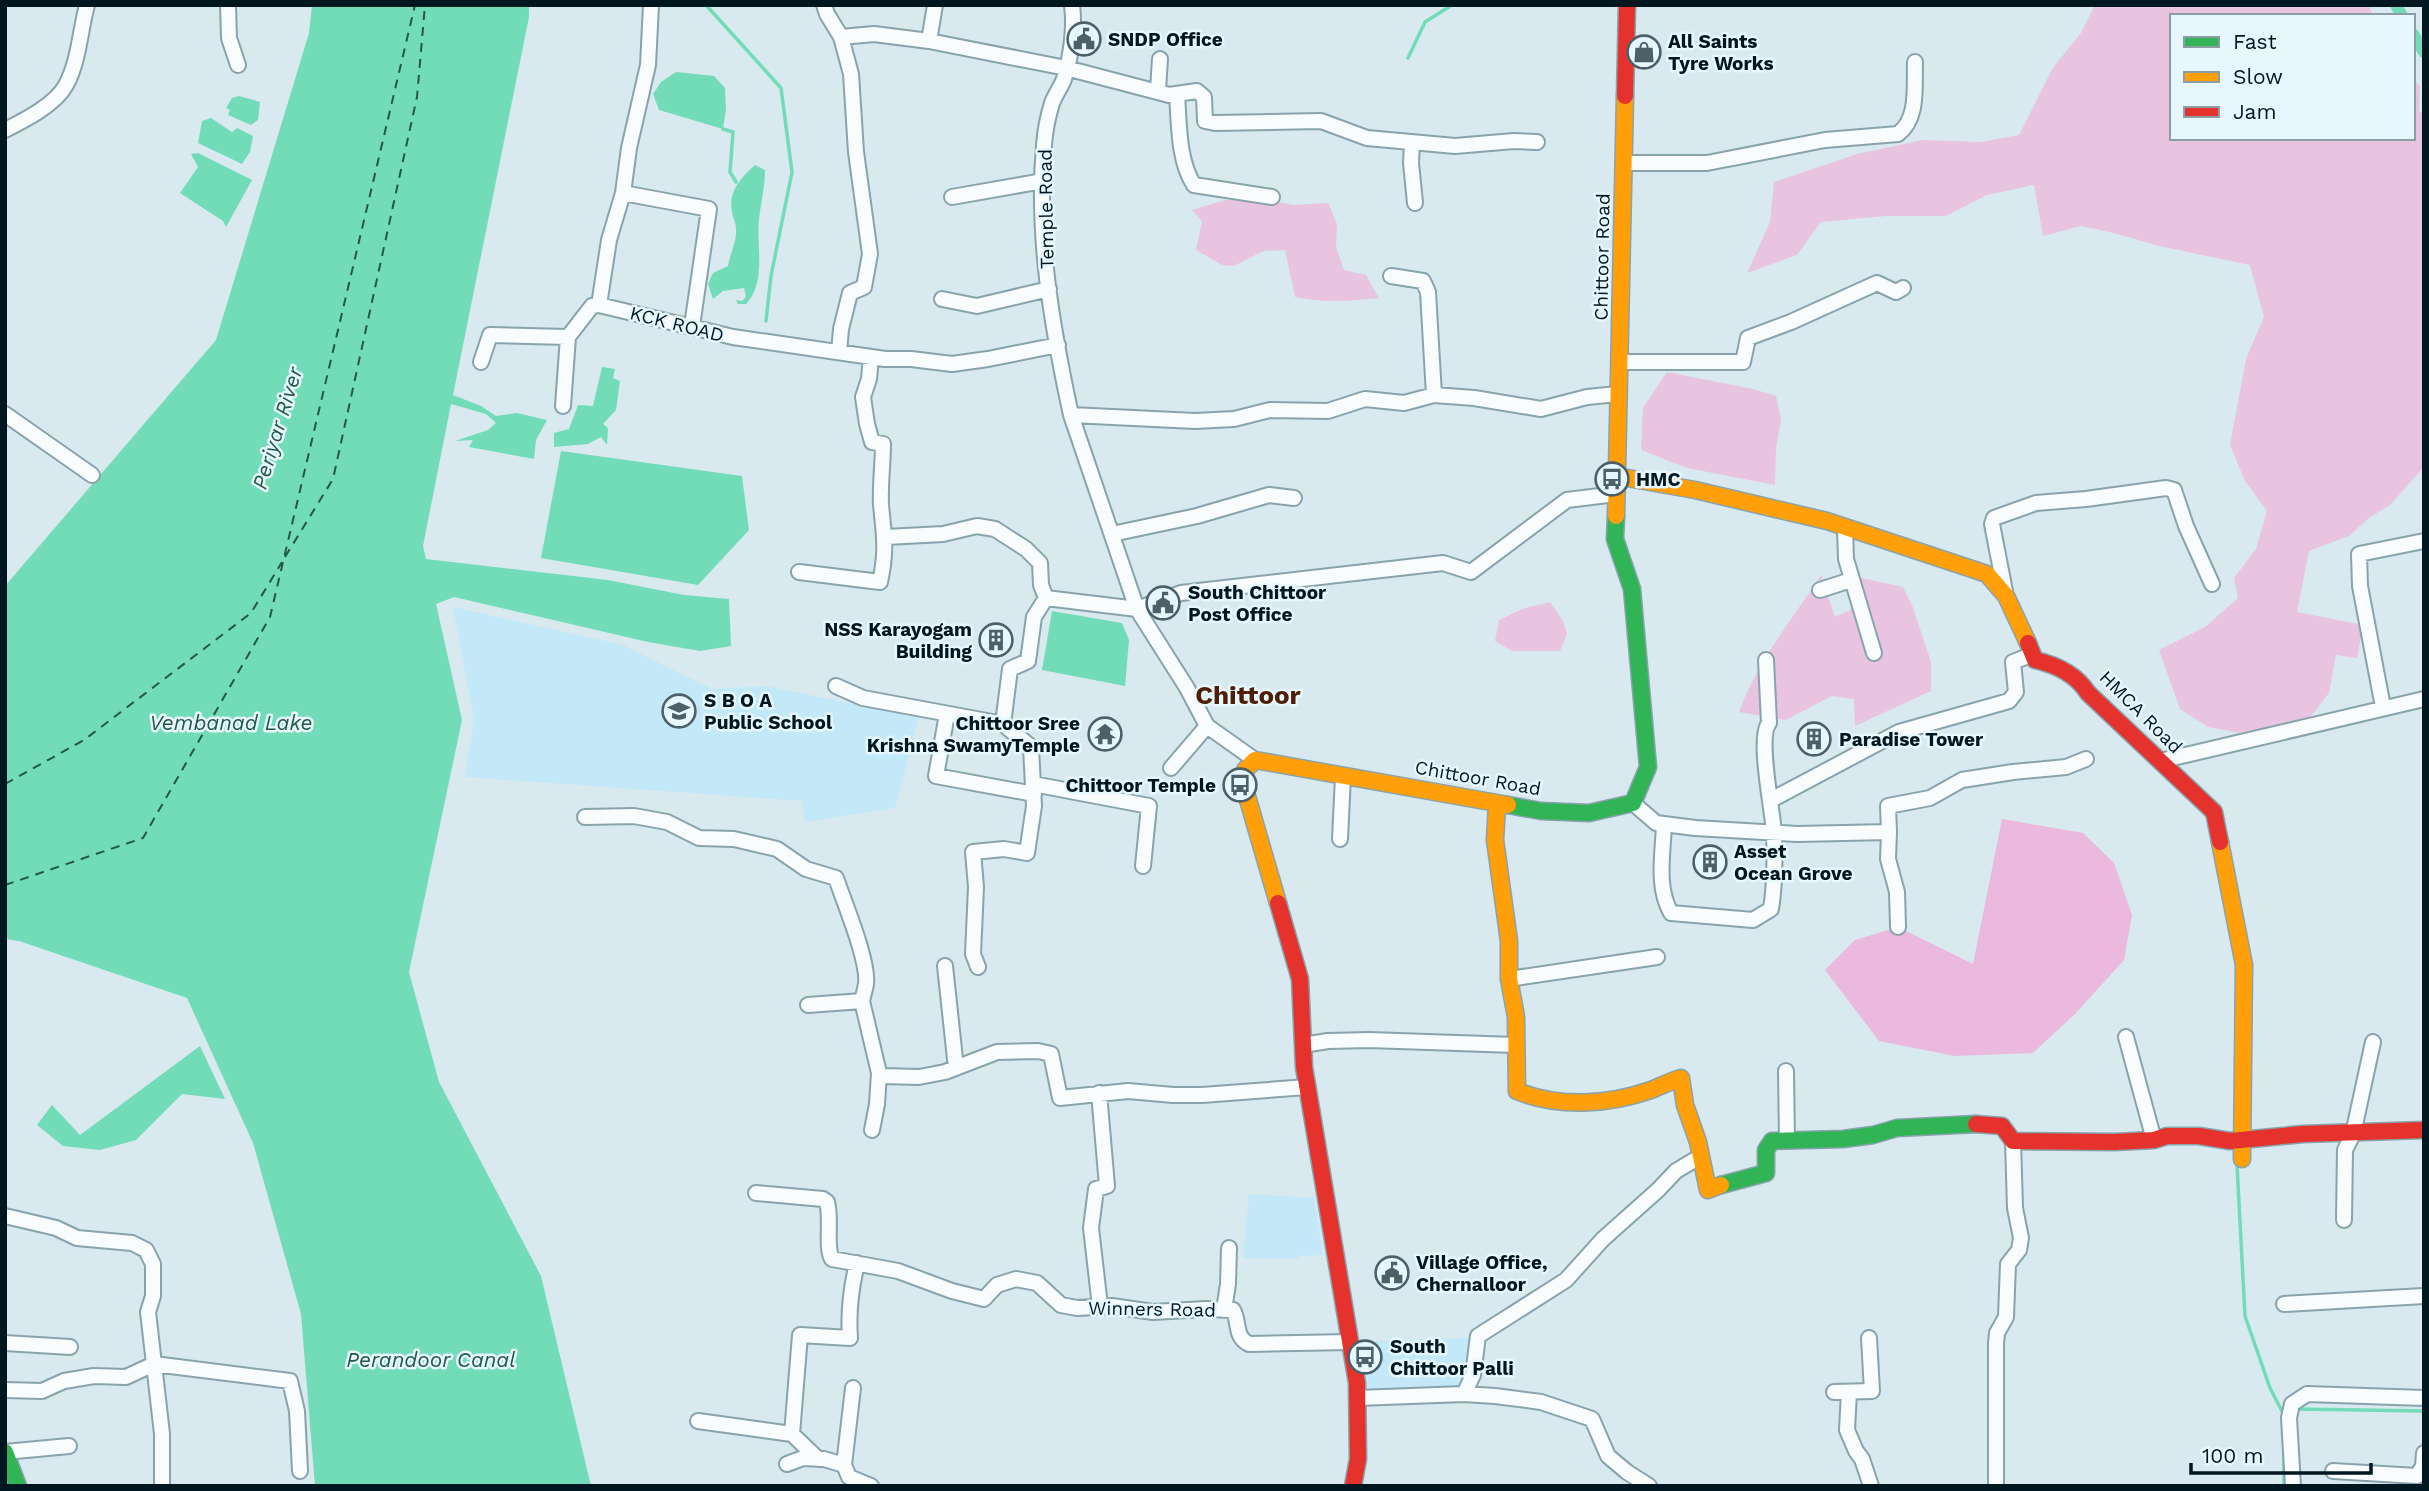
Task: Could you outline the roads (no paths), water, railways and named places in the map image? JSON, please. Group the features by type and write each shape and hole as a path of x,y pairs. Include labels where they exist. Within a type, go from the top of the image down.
{"street":[{"path":"5,131 43,107 66,86 87,5"},
{"path":"228,5 229,38 238,65"},
{"path":"563,406 568,337 592,306 599,305 609,240 622,193 648,65 651,5"},
{"path":"824,5 841,37 851,74 856,152 870,254 864,287 850,293 841,329 839,352"},
{"path":"929,41 935,5"},
{"name":"Temple Road","path":"1072,5 1074,18 1064,79 1052,102 1044,143 1044,240 1050,314 1071,415 1138,608 1207,726"},
{"name":"Chittoor Road","path":"1255,760 1541,811 1589,813 1633,803 1648,767 1632,589 1615,539 1627,5"},
{"path":"841,37 874,34 929,41 1066,68 1169,94 1197,91 1204,97 1205,121 1215,124 1321,121 1367,138 1455,146 1537,142"},
{"path":"1158,90 1160,59"},
{"path":"1624,163 1707,163 1825,140 1898,134 1907,128 1912,117 1915,62"},
{"path":"1177,94 1186,168 1194,185 1272,197"},
{"path":"1412,142 1415,203"},
{"path":"952,197 1043,181"},
{"path":"622,193 709,209 692,326"},
{"path":"1391,276 1423,281 1428,292 1434,395"},
{"path":"1621,362 1743,362 1748,338 1791,322 1877,283 1896,292 1903,288"},
{"path":"942,299 977,306 1049,289"},
{"name":"KCK ROAD","path":"599,305 759,342 871,357 953,363 1058,345"},
{"path":"481,362 490,335 568,337"},
{"path":"799,572 880,582 885,561 886,537 881,496 883,443 872,442 863,397 869,379 871,357"},
{"path":"1071,415 1195,421 1234,419 1270,411 1328,411 1365,399 1404,403 1434,395 1474,398 1541,409 1587,397 1618,394"},
{"path":"5,414 92,475"},
{"path":"1616,476 1695,491 1845,527 1987,574 2006,596"},
{"path":"1771,800 1899,732 2010,701 2016,692 2012,662 2033,654 2006,596 1992,524 1994,518 2036,503 2166,488 2174,490 2186,526 2212,584"},
{"path":"1046,598 1138,608 1181,593 1443,564 1471,572 1567,500 1616,494"},
{"path":"1112,534 1197,516 1269,495 1294,498"},
{"path":"886,537 943,534 978,526 995,529 1026,549 1040,562 1041,585 1046,598"},
{"path":"1845,527 1846,559 1874,653"},
{"path":"2383,707 2360,586 2359,554 2424,541"},
{"path":"1820,590 1851,580"},
{"path":"1003,724 1010,668 1028,661 1034,617 1046,598"},
{"name":"HMCA Road","path":"2033,654 2035,660 2048,663 2078,679 2088,693 2214,812 2244,965 2242,1159"},
{"path":"1664,824 1661,886 1671,913 1753,920 1772,909 1775,884 1774,832 1764,744 1765,728 1769,723 1766,660"},
{"path":"836,686 863,698 1003,724 1031,747 1034,806 1027,853 1004,849 973,852 976,887 973,954 978,967"},
{"path":"2160,761 2424,699"},
{"path":"947,714 936,776 1149,806 1143,866"},
{"path":"1171,768 1207,726 1255,760 1245,770 1244,786 1300,979 1307,1087 1350,1342 1357,1398 1357,1460 1353,1486"},
{"path":"1898,927 1897,892 1888,859 1888,806 1930,798 1962,780 2066,767 2086,759"},
{"path":"1340,839 1343,776"},
{"path":"1633,803 1648,818 1664,824 1797,834 1889,832"},
{"path":"1497,804 1495,840 1509,940 1509,979 1516,1017 1517,1091 1529,1097 1549,1101 1605,1101 1651,1090 1681,1078 1685,1105 1708,1189 1731,1182 1754,1180 1766,1173 1766,1150 1772,1141 1843,1139 1897,1128 1972,1124 2002,1126 2013,1141 2015,1208 2021,1238 2019,1250 2008,1264 2006,1317 1997,1333 1996,1486"},
{"path":"585,817 634,816 667,822 699,838 734,839 777,849 806,869 836,878 851,918 867,982 862,1001 879,1073 872,1130"},
{"path":"1509,979 1657,957"},
{"path":"945,965 956,1068"},
{"path":"808,1005 862,1001"},
{"path":"2126,1037 2154,1140"},
{"path":"1303,1045 1328,1041 1369,1040 1515,1045"},
{"path":"2344,1220 2346,1150 2353,1133 2373,1042"},
{"path":"879,1073 887,1077 919,1077 956,1068 997,1052 1046,1052 1051,1054 1060,1098 1128,1091 1174,1096 1307,1087"},
{"path":"1786,1071 1787,1141"},
{"path":"1099,1093 1107,1186 1096,1189 1091,1228 1100,1306"},
{"path":"2013,1141 2115,1142 2154,1140 2166,1136 2199,1136 2230,1141 2303,1134 2424,1130"},
{"path":"1464,1394 1473,1374 1478,1336 1566,1280 1603,1239 1658,1191 1676,1171 1701,1156"},
{"name":"Winners Road","path":"756,1193 823,1199 828,1206 829,1255 837,1261 898,1271 952,1291 984,1299 997,1284 1016,1279 1037,1283 1061,1305 1077,1308 1100,1306 1153,1312 1233,1310 1239,1335 1249,1344 1350,1342"},
{"path":"5,1216 56,1228 77,1238 132,1243 146,1250 153,1264 153,1296 148,1312 162,1434 162,1486"},
{"path":"1224,1310 1229,1248"},
{"path":"792,1434 800,1335 850,1338 851,1289 857,1263"},
{"path":"2284,1304 2424,1296"},
{"path":"1869,1338 1872,1391 1835,1392 1849,1392 1847,1430 1862,1459 1871,1486"},
{"path":"5,1343 70,1347"},
{"path":"5,1390 43,1391 64,1381 94,1376 126,1377 154,1364 290,1381 297,1411 300,1471"},
{"path":"853,1388 844,1465 849,1477 871,1486"},
{"path":"1357,1398 1464,1394 1541,1402 1592,1419 1608,1456 1649,1486"},
{"path":"2293,1486 2289,1418 2292,1404 2306,1394 2424,1398"},
{"path":"698,1421 792,1434 818,1459"},
{"path":"18,1486 5,1452 69,1446"},
{"path":"2333,1471 2417,1476 2423,1466 2424,1452"},
{"path":"787,1464 803,1458 844,1465"}],"water":[{"name":"Vembanad Lake","path":"312,5 529,5 529,17 453,395 481,406 496,416 517,413 547,420 536,440 534,459 469,447 473,440 455,441 488,430 496,423 486,414 451,404 423,546 426,559 608,580 684,595 729,599 731,646 700,651 648,642 454,597 436,604 462,720 409,972 439,1082 541,1276 591,1486 315,1486 301,1314 253,1143 187,998 19,941 5,939 5,586 216,340 309,33"},
{"path":"676,72 714,76 725,88 723,129 659,110 653,94 661,82"},
{"path":"239,96 260,102 258,120 251,125 228,115 230,110 226,108 232,98"},
{"path":"211,118 232,132 237,128 253,136 250,152 242,164 198,143 202,121"},
{"path":"198,153 252,180 226,227 223,221 180,193 198,167 191,154"},
{"path":"755,165 765,170 758,230 759,274 756,285 746,304 738,304 736,300 742,301 746,297 744,288 723,291 713,299 708,284 713,273 728,266 735,238 736,227 731,204 734,191"},
{"path":"602,367 615,369 613,378 620,381 616,410 603,424 608,428 607,445 601,437 588,444 554,447 554,433 569,429 578,405 593,406"},
{"path":"561,451 742,476 749,530 698,585 541,558"},
{"path":"1052,611 1122,623 1129,640 1125,686 1042,670"},
{"path":"200,1046 225,1099 182,1094 136,1140 100,1150 63,1146 37,1125 52,1105 80,1135"}],"waterway":[{"path":"706,5 781,88 792,172 771,276 766,321"},
{"path":"1408,58 1425,22 1452,5"},
{"path":"2396,5 2401,14"},
{"path":"2415,37 2424,52"},
{"path":"723,129 733,132 730,172 736,182"},
{"path":"2237,1165 2245,1316 2270,1388 2284,1415"},
{"path":"2295,1409 2424,1411"},
{"path":"2284,1447 2284,1486"}],"place":[{"name":"SNDP Office","path":"1084,39"},
{"name":"All Saints Tyre Works","path":"1644,52"},
{"name":"HMC","path":"1612,479"},
{"name":"South Chittoor Post Office","path":"1163,603"},
{"name":"NSS Karayogam Building","path":"996,640"},
{"name":"S B O A Public School","path":"679,711"},
{"name":"Chittoor Sree Krishna SwamyTemple","path":"1105,734"},
{"name":"Paradise Tower","path":"1814,739"},
{"name":"Chittoor Temple","path":"1240,785"},
{"name":"Asset Ocean Grove","path":"1710,862"},
{"name":"Village Office, Chernalloor","path":"1392,1273"},
{"name":"South Chittoor Palli","path":"1365,1357"}],"district":[{"name":"Chittoor","path":"1248,695"}],"water label":[{"name":"Periyar River","path":"277,428"},
{"name":"Perandoor Canal","path":"431,1359"}]}
